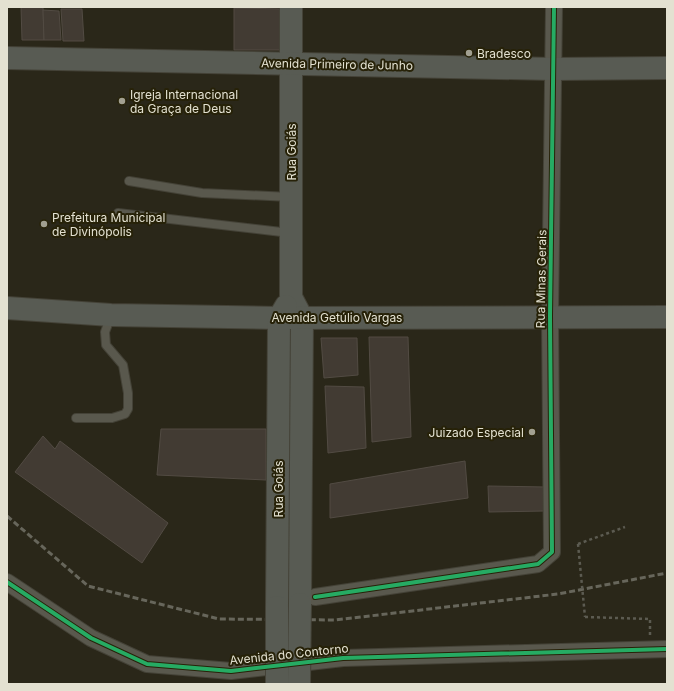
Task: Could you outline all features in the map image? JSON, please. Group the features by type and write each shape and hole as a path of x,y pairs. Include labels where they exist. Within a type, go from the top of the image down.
{"main road":[{"name":"Rua Goiás","path":"292,7 291,297 302,318 308,601 299,684"},
{"name":"Avenida Primeiro de Junho","path":"7,58 553,69 667,68"},
{"name":"Rua Goiás","path":"277,684 280,318 291,297"},
{"name":"Avenida Getúlio Vargas","path":"7,308 111,315 280,318 550,316 667,317"}],"street":[{"name":"Rua Minas Gerais","path":"308,601 538,564 552,552 550,316 554,7"},
{"name":"Avenida do Contorno","path":"7,582 92,638 147,664 232,671 343,658 667,649"}],"lane":[{"path":"129,181 202,193 291,197"},
{"path":"118,213 291,233"},
{"path":"76,418 112,418 125,414 128,409 128,387 123,364 106,345 105,332 111,315"}],"path":[{"path":"625,527 578,544 585,618 650,619 649,649"}],"building":[{"path":"21,7 43,7 44,40 22,40"},
{"path":"234,8 283,9 281,50 234,50"},
{"path":"61,9 82,9 84,41 63,41"},
{"path":"43,10 59,11 61,40 44,40"},
{"path":"369,337 408,337 411,437 372,442"},
{"path":"321,338 357,338 358,375 324,378"},
{"path":"325,386 364,387 366,448 328,453"},
{"path":"161,429 266,429 266,480 157,475"},
{"path":"43,436 55,449 60,441 168,523 142,563 15,472"},
{"path":"465,461 468,498 330,518 330,484"},
{"path":"488,486 546,487 545,511 489,512"}],"railway":[{"path":"7,516 88,586 219,619 335,620 558,594 667,573"}],"cycle path":[{"path":"315,597 538,564 552,552 550,316 554,7"},
{"path":"7,582 91,638 147,664 231,671 343,658 667,649"}],"place":[{"name":"Bradesco","path":"469,53"},
{"name":"Igreja Internacional da Graça de Deus","path":"122,101"},
{"name":"Prefeitura Municipal de Divinópolis","path":"44,224"},
{"name":"Juizado Especial","path":"532,432"}]}
